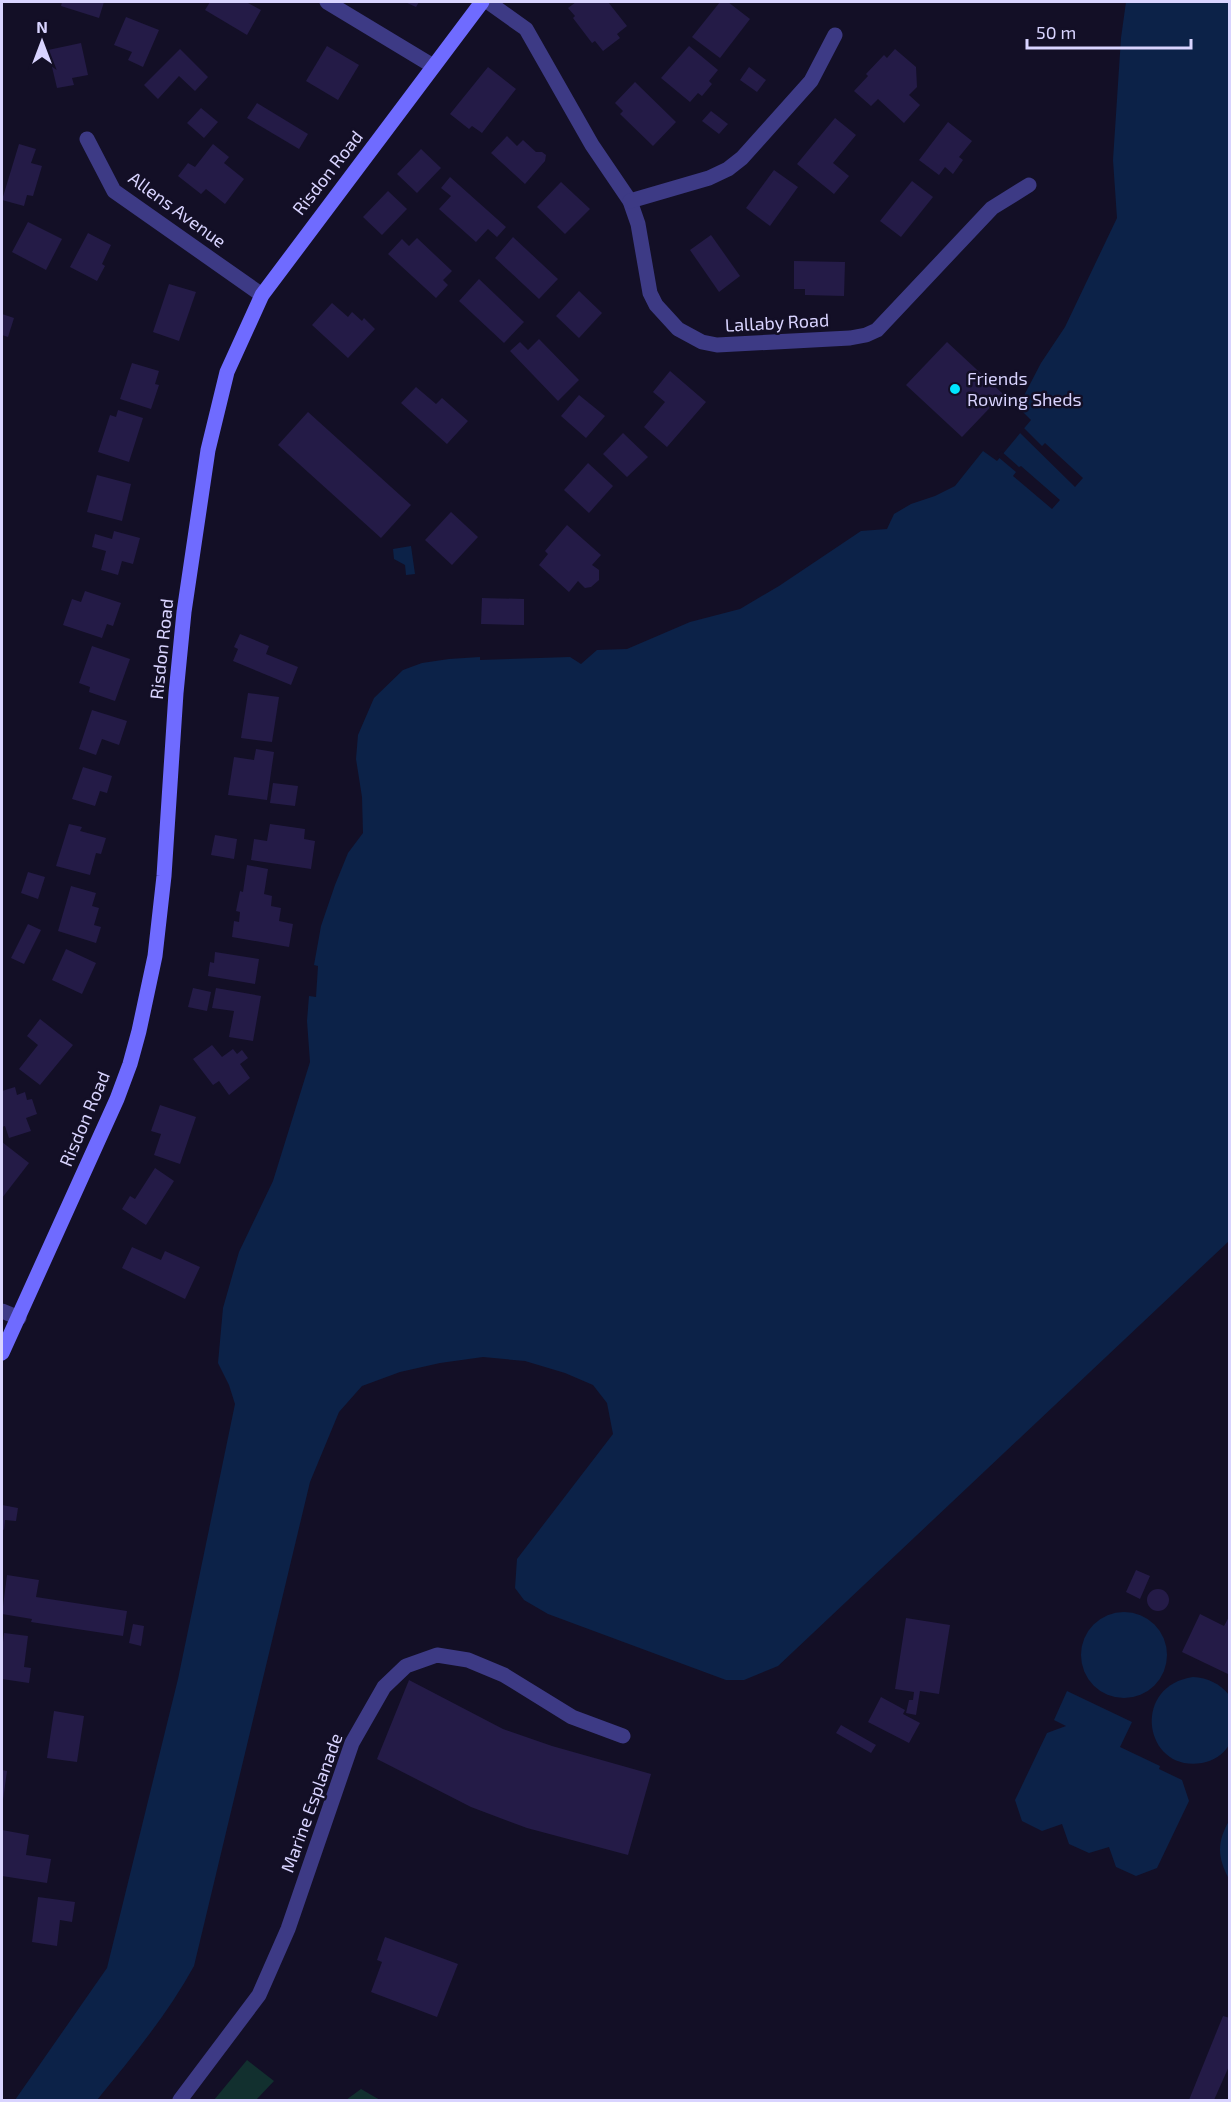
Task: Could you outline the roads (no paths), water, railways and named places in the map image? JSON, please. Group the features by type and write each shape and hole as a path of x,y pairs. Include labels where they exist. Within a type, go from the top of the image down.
{"street":[{"path":"327,2 433,66"},
{"name":"Risdon Road","path":"2,1353 117,1099 130,1064 149,990 160,916 180,658 192,549 217,407 227,372 262,294 482,2"},
{"name":"Lallaby Road","path":"488,2 526,29 592,145 630,201 638,224 650,293 656,305 678,329 702,342 717,345 850,338 877,330 992,208 1029,185"},
{"path":"630,201 709,178 728,169 742,158 811,81 835,35"},
{"name":"Allens Avenue","path":"87,140 114,191 262,294"},
{"path":"2,1311 19,1318"},
{"name":"Marine Esplanade","path":"180,2100 259,1995 288,1929 352,1743 384,1687 406,1666 437,1655 468,1660 504,1675 572,1717 623,1736"}],"water":[{"path":"1126,2 1229,2 1229,1241 778,1666 744,1680 726,1680 548,1614 524,1600 515,1588 517,1559 613,1434 607,1403 593,1385 565,1373 525,1361 483,1357 400,1372 362,1386 339,1412 310,1482 194,1966 161,2019 97,2100 15,2100 107,1968 178,1679 235,1404 218,1363 223,1308 239,1252 273,1181 310,1062 307,1021 309,996 316,997 318,966 314,965 321,926 335,885 348,853 363,833 362,797 356,759 358,735 374,698 403,670 422,663 480,657 480,660 570,657 581,664 597,650 627,649 690,622 740,609 861,531 887,529 894,514 911,504 955,486 983,451 997,461 1031,420 1018,407 1041,363 1065,327 1117,218 1113,160 1121,38"},
{"path":"411,546 415,574 406,575 405,565 394,559 393,549"},
{"path":"1124,1612 1141,1615 1160,1631 1164,1638 1167,1655 1164,1672 1148,1691 1141,1695 1124,1698 1107,1695 1088,1679 1084,1672 1081,1655 1084,1638 1100,1619 1107,1615"},
{"path":"1193,1677 1213,1682 1229,1695 1229,1745 1224,1752 1210,1761 1182,1763 1167,1755 1157,1743 1152,1727 1153,1711 1160,1696 1173,1684"},
{"path":"1067,1691 1132,1722 1120,1747 1160,1766 1159,1769 1182,1780 1189,1801 1157,1868 1136,1876 1116,1867 1109,1847 1089,1853 1069,1844 1062,1824 1042,1831 1022,1821 1015,1800 1047,1733 1066,1726 1054,1720"},
{"path":"1229,1821 1229,1879 1222,1864 1220,1850 1222,1836"}],"place":[{"name":"Friends Rowing Sheds","path":"955,389"}]}
